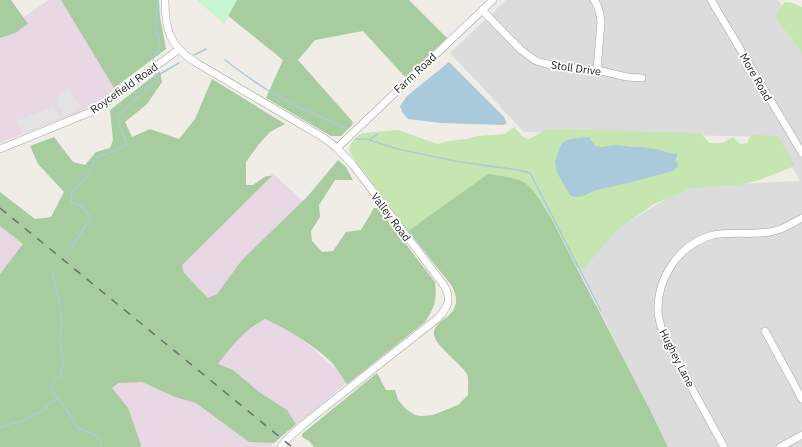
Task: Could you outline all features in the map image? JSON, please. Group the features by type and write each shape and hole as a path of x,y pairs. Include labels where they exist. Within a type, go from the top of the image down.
{"street":[{"name":"Valley Road","path":"165,0 168,30 178,50 195,62 315,132 337,148 353,165 443,284 448,295 448,303 443,313 438,318 310,419 280,447"},
{"name":"Farm Road","path":"337,148 492,0"},
{"path":"594,0 597,4 601,22 597,70"},
{"name":"More Road","path":"711,0 802,153"},
{"name":"Stoll Drive","path":"482,10 521,50 536,61 543,64 597,70 627,77 642,78"},
{"name":"Roycefield Road","path":"0,149 93,111 178,50"},
{"name":"Hughey Lane","path":"724,447 660,328 658,311 661,286 672,263 682,252 704,238 720,234 774,231 802,218"},
{"path":"765,331 802,399"},
{"path":"780,447 802,435"}],"shaded area":[{"path":"49,0 65,0 121,86 80,112 0,143 0,33"},
{"path":"506,0 778,0 802,35 802,447 668,447 578,267 616,229 688,186 800,181 776,137 524,132 450,53"},
{"path":"69,89 82,107 64,118 56,98"},
{"path":"54,106 59,118 23,133 17,121"},
{"path":"272,173 304,202 209,304 174,270"},
{"path":"0,224 25,244 0,294"},
{"path":"265,306 349,381 290,430 212,363"},
{"path":"151,342 273,441 272,447 130,447 104,396"}],"green space":[{"path":"0,0 11,0 28,24 15,33 0,38"},
{"path":"61,0 159,0 160,17 166,49 114,88"},
{"path":"197,0 237,0 224,24"},
{"path":"236,0 409,0 447,38 405,77 363,31 315,40 298,60 353,122 341,136 331,136 266,98 283,60 227,15"},
{"path":"785,2 793,3 802,7 802,54 789,35 775,19 777,12"},
{"path":"160,71 162,82 147,104 125,122 132,137 150,129 179,139 195,119 212,79 285,124 270,132 246,162 246,185 253,185 266,176 272,176 182,265 184,273 208,298 217,294 242,260 307,197 338,160 346,167 353,180 335,180 319,205 320,217 311,231 312,241 322,252 333,251 346,232 361,230 374,208 378,208 435,282 436,294 431,312 425,322 347,384 334,365 314,347 265,319 245,333 218,364 233,370 259,392 287,410 296,424 274,443 249,442 196,403 175,397 142,382 118,383 112,388 128,408 141,445 140,447 0,447 0,274 23,244 0,226 0,192 35,219 51,217 64,192 38,164 30,146 54,137 73,162 85,165 96,152 110,148 113,140 110,110"},
{"path":"514,127 523,137 529,139 548,129 701,133 709,143 722,143 733,137 740,144 747,143 751,135 778,136 795,166 759,180 739,185 692,188 654,204 619,228 584,268 577,268 551,218 538,197 488,175 408,231 349,151 350,145 360,134 398,130 438,144 478,136 505,134"},
{"path":"488,174 522,181 529,186 539,199 551,218 668,447 314,447 309,441 302,437 302,434 377,373 386,390 395,390 398,400 406,409 415,415 433,415 458,405 468,395 467,374 443,349 435,339 434,335 438,324 453,311 456,305 456,297 452,286 408,231"}],"water":[{"path":"449,62 504,117 507,123 503,125 441,123 408,119 402,112 400,106 407,96"},
{"path":"589,137 595,146 601,147 616,145 640,147 674,154 677,153 675,160 678,166 673,171 596,190 583,196 574,197 570,195 560,178 555,162 562,143 570,139"}],"waterway":[{"path":"154,65 153,57 161,46 156,28 157,0"},
{"path":"194,55 206,49"},
{"path":"225,60 256,83 276,95 311,113 346,128"},
{"path":"155,75 160,74 179,63"},
{"path":"71,248 91,218 82,206 71,203 72,192 86,178 97,157 127,145 117,117 156,80 155,71"},
{"path":"369,140 378,134"},
{"path":"356,139 366,139 398,149 454,161 530,173 601,311"},
{"path":"53,270 54,282 60,304 62,324 60,338 63,361 61,375 53,381 52,391 67,410 78,428 94,434 100,439 101,447"},
{"path":"0,427 23,421 35,414 43,412 49,404 58,399"}],"railway":[{"path":"0,208 292,447"}]}
